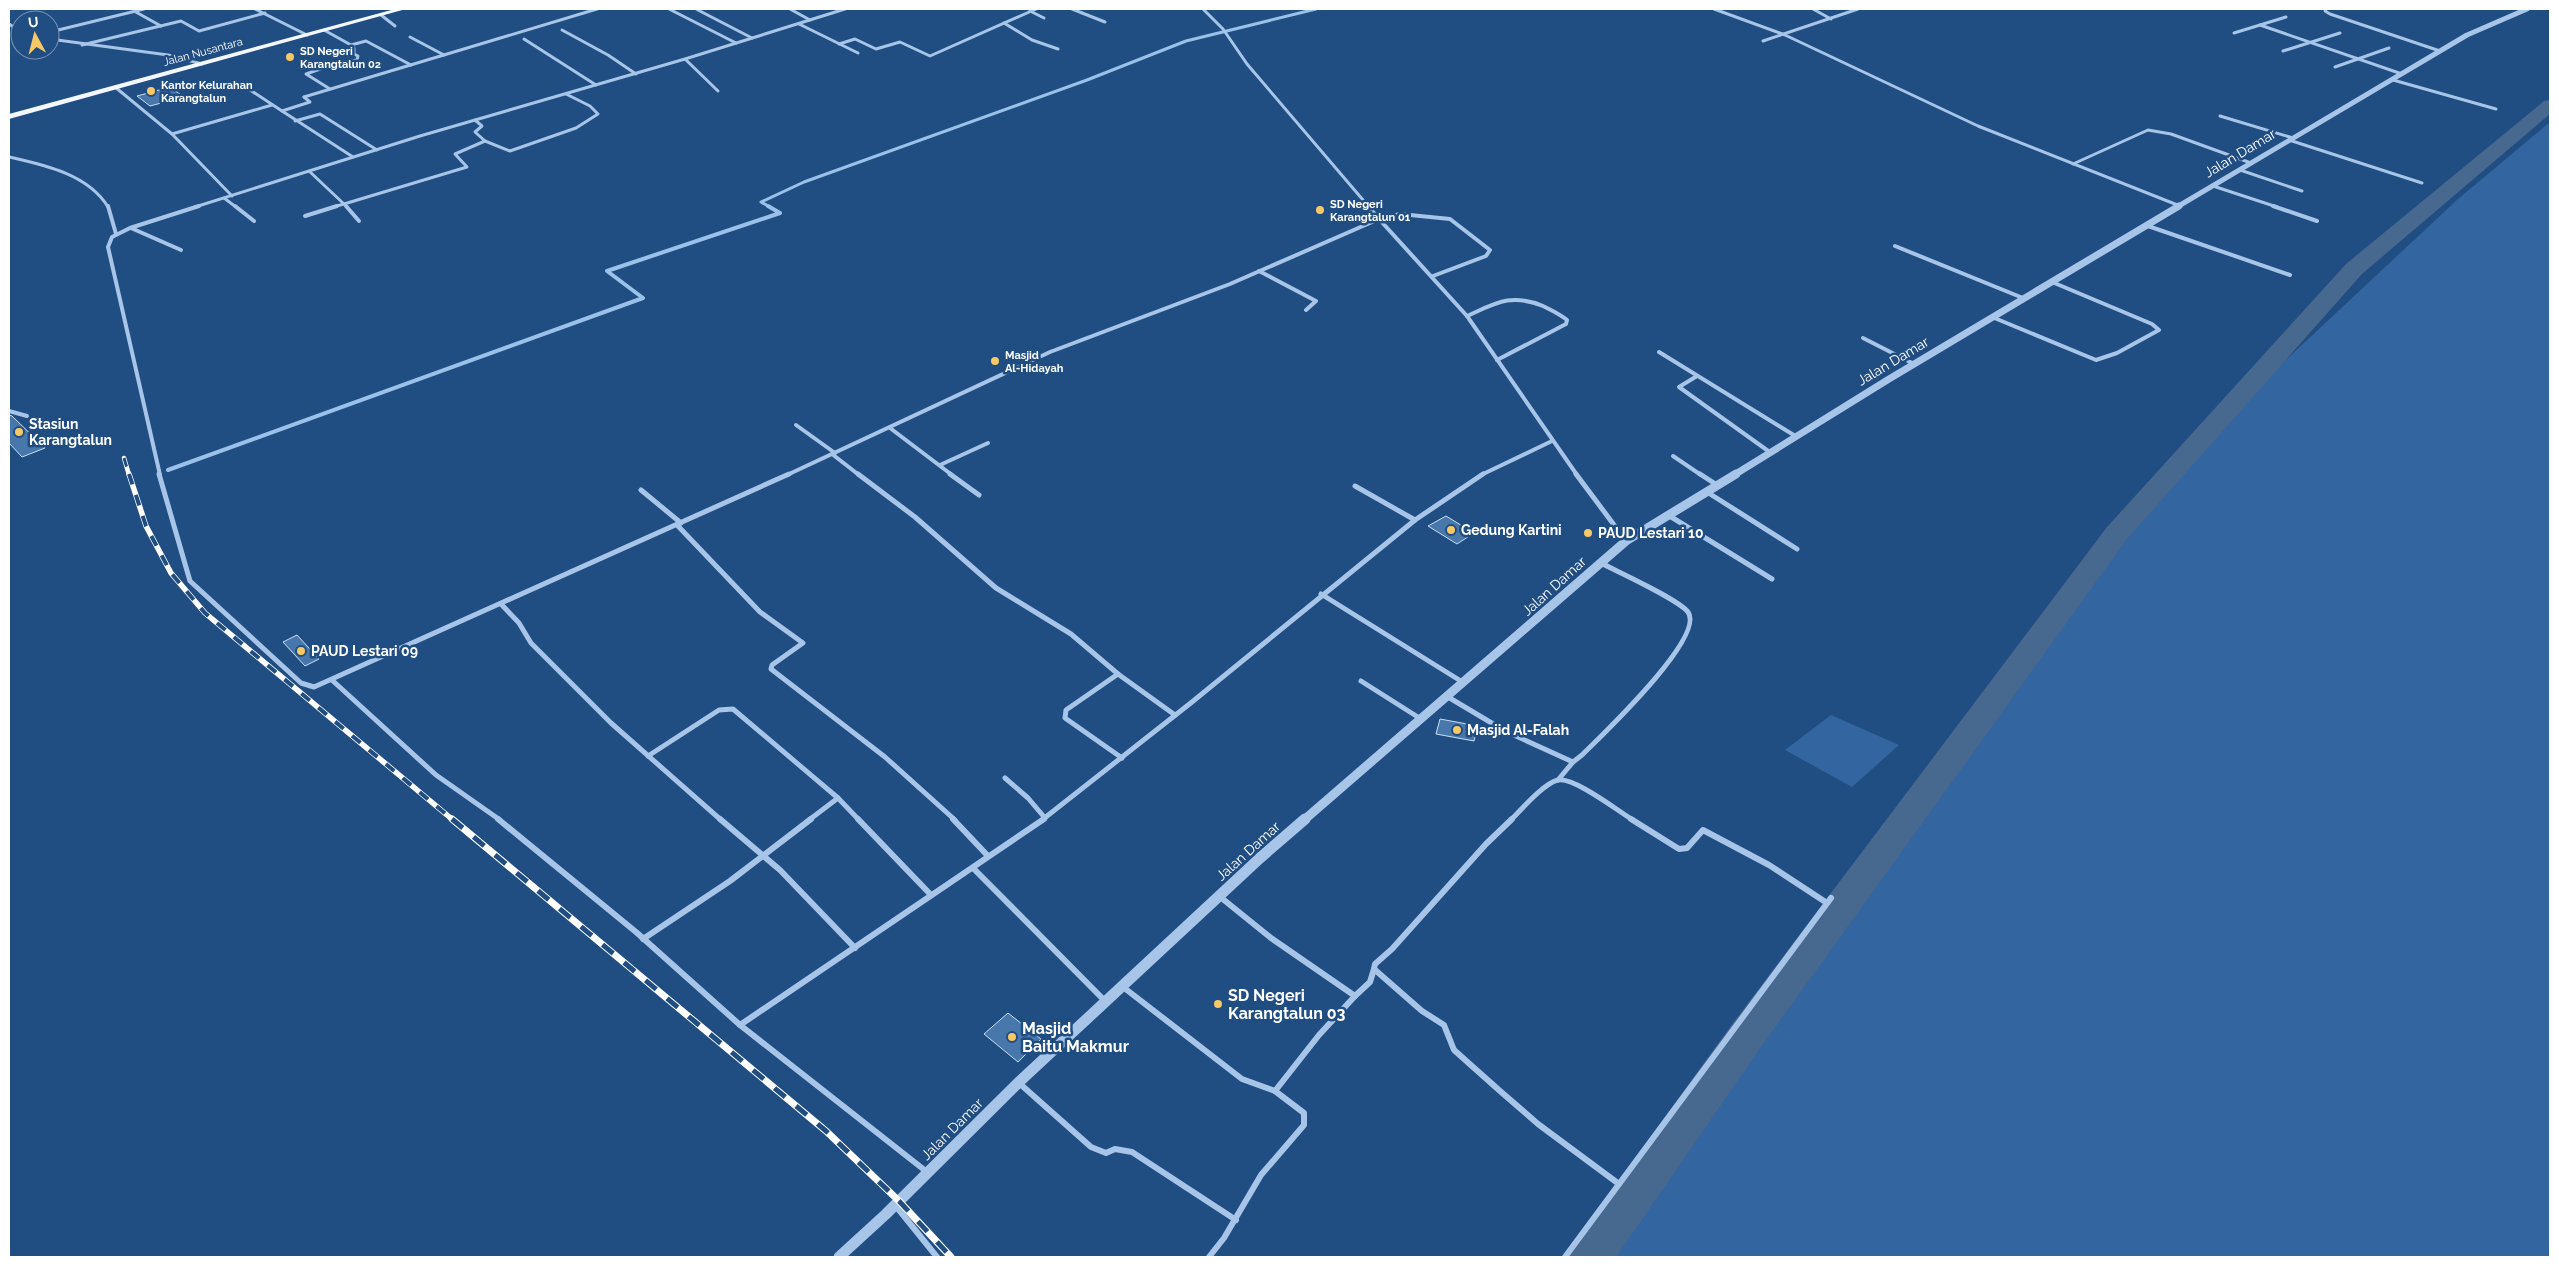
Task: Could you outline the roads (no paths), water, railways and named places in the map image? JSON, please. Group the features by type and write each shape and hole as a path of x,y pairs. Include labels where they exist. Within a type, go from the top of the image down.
{"highway":[{"name":"Jalan Nusantara","path":"9,117 402,9"}],"street":[{"path":"60,30 144,9"},
{"path":"255,9 307,35"},
{"path":"282,111 310,102 304,97 597,9"},
{"path":"669,9 736,43"},
{"path":"696,9 752,38"},
{"path":"790,9 810,20"},
{"path":"845,9 636,74 377,150 116,234 108,247 159,472 188,576 301,683 314,687 333,681 890,428 1050,352 1259,271 1379,219 1400,214 1450,219 1490,250 1486,256 1433,276"},
{"path":"839,44 855,39 876,49 900,42 930,56 1036,9"},
{"path":"1072,9 1105,22"},
{"path":"1203,9 1224,31 1247,64 1379,219 1433,276 1467,316 1552,441 1626,541"},
{"path":"1714,9 1785,35 1978,126 2180,206"},
{"path":"1813,9 1831,18"},
{"path":"1763,41 1858,9"},
{"path":"2326,9 2324,11 2440,51"},
{"name":"Jalan Damar","path":"839,1257 928,1173 1019,1082 1107,1003 1260,858 1626,541 1991,317 2148,226 2467,35 2527,9"},
{"path":"134,11 161,26"},
{"path":"1030,12 1044,18"},
{"path":"82,45 184,21 199,31 265,13"},
{"path":"381,15 395,26"},
{"path":"2234,34 2286,17"},
{"path":"798,23 858,53"},
{"path":"1004,23 1032,40 1058,49"},
{"path":"2260,25 2402,74"},
{"path":"324,30 351,45 354,48 354,54 358,56 356,60 337,63 306,74 330,89"},
{"path":"562,30 636,74"},
{"path":"2283,51 2340,33"},
{"path":"410,37 445,56"},
{"path":"524,39 596,85"},
{"path":"60,41 168,55 202,64"},
{"path":"351,45 366,42 411,66"},
{"path":"2335,67 2389,48"},
{"path":"684,59 718,91"},
{"path":"2393,80 2496,109"},
{"path":"202,81 233,88 244,86 353,158"},
{"path":"115,87 172,134 232,196"},
{"path":"475,120 482,128 475,132 485,141 508,151 513,150 583,124 598,114 590,106 565,94"},
{"path":"172,134 272,105"},
{"path":"295,121 320,114 377,150"},
{"path":"2220,116 2422,183"},
{"path":"2073,164 2148,130 2171,134 2251,163"},
{"path":"305,216 465,170 466,164 456,154 485,141"},
{"path":"9,157 58,170 89,187 108,206 112,226 116,234"},
{"path":"2240,170 2302,191"},
{"path":"309,171 359,221"},
{"path":"2213,186 2317,221"},
{"path":"224,198 254,221"},
{"path":"2148,226 2290,274"},
{"path":"130,228 181,250"},
{"path":"1894,246 2023,298"},
{"path":"1259,271 1316,301 1316,304 1306,310"},
{"path":"1991,317 2096,360 2117,353 2159,330 2152,324 2052,282"},
{"path":"1467,316 1507,300 1520,298 1560,314 1567,320 1566,324 1497,360"},
{"path":"1863,338 1914,364"},
{"path":"1659,352 1797,436"},
{"path":"1696,376 1678,387 1771,453"},
{"path":"9,411 27,416"},
{"path":"796,425 915,517 996,588 1071,634 1118,674 1175,715"},
{"path":"890,428 979,495"},
{"path":"740,1025 1045,818 1122,758 1414,520 1484,472 1552,441"},
{"path":"940,465 988,443"},
{"path":"1673,456 1716,485"},
{"path":"1355,486 1414,520"},
{"path":"641,490 679,524 760,612 803,644 772,665 771,669 820,706 936,802 988,856"},
{"path":"1706,492 1797,549"},
{"path":"1668,515 1772,579"},
{"path":"1274,1091 1319,1035 1370,982 1375,964 1392,949 1486,844 1542,789 1558,780 1573,762 1639,696 1687,636 1691,623 1687,611 1679,604 1600,562"},
{"path":"1322,594 1464,683"},
{"path":"501,604 519,623 531,644 648,756 780,870 855,948"},
{"path":"1118,674 1066,710 1064,716 1122,758"},
{"path":"333,681 436,775 514,830 643,938 740,1025 928,1173"},
{"path":"1361,681 1421,720"},
{"path":"1448,697 1505,731 1573,762"},
{"path":"648,756 718,710 730,708 838,798 931,895"},
{"path":"1005,778 1028,798 1045,818"},
{"path":"1558,780 1572,782 1679,849 1686,848 1703,830 1829,901 1565,1257"},
{"path":"643,938 730,881 838,798"},
{"path":"973,868 1046,944 1107,1003"},
{"path":"1219,896 1271,938 1355,996"},
{"path":"1374,969 1408,1001 1444,1025 1454,1050 1500,1092 1538,1124 1619,1184"},
{"path":"1124,987 1242,1079 1274,1091 1304,1113 1304,1125 1261,1175 1236,1220 1209,1257"},
{"path":"1019,1082 1091,1147 1106,1153 1115,1149 1124,1149 1132,1152 1161,1173 1236,1220"},
{"path":"895,1204 937,1257"}],"waterway":[{"path":"770,207 761,202 804,182 1087,80 1186,41 1316,9"},
{"path":"1590,1257 1747,1035 2117,533 2354,269 2478,168 2550,105"},
{"path":"168,470 643,298 607,271 780,213 768,206"}],"railway":[{"path":"124,458 129,475"},
{"path":"129,474 146,526 171,573 205,613 453,820"},
{"path":"452,819 826,1131 899,1201 951,1257"}],"place":[{"name":"SD Negeri Karangtalun 02","path":"290,57"},
{"name":"Kantor Kelurahan Karangtalun","path":"151,91"},
{"name":"SD Negeri Karangtalun 01","path":"1320,210"},
{"name":"Masjid Al-Hidayah","path":"995,361"},
{"name":"Stasiun Karangtalun","path":"19,432"},
{"name":"Gedung Kartini","path":"1451,530"},
{"name":"PAUD Lestari 10","path":"1588,533"},
{"name":"PAUD Lestari 09","path":"301,651"},
{"name":"Masjid Al-Falah","path":"1457,730"},
{"name":"SD Negeri Karangtalun 03","path":"1218,1004"},
{"name":"Masjid Baitu Makmur","path":"1012,1037"}]}
